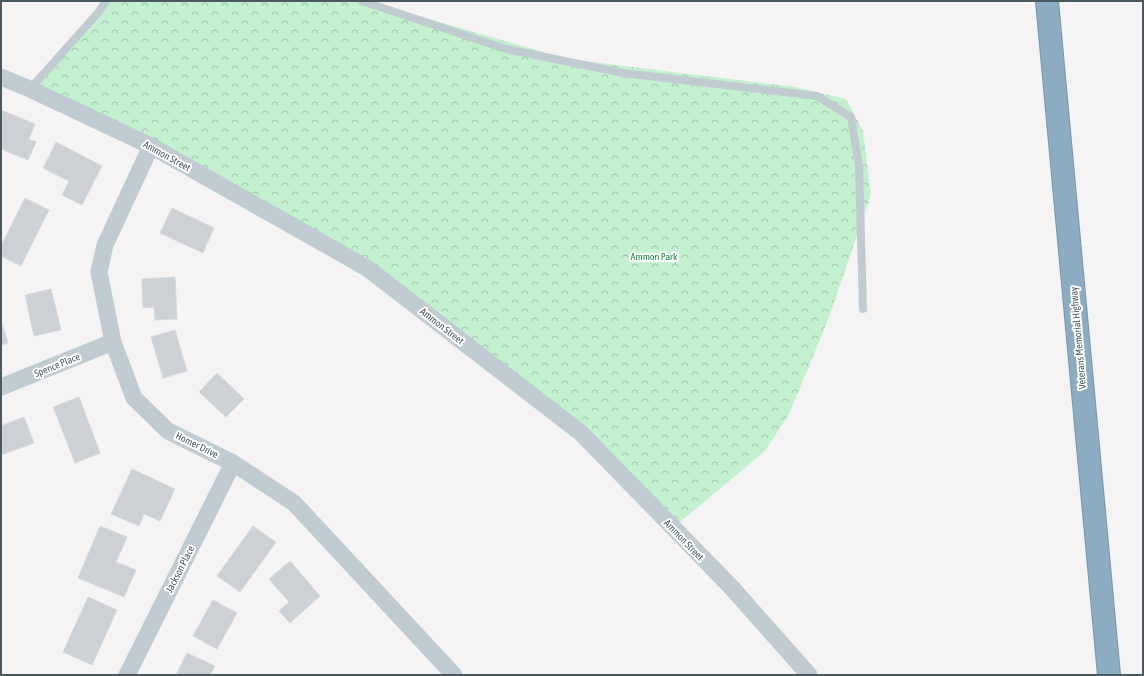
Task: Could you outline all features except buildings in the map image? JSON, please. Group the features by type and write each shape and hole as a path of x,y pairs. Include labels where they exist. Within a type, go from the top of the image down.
{"highway":[{"name":"Veterans Memorial Highway","path":"1047,1 1109,675"}],"street":[{"name":"Ammon Street","path":"1,77 30,89 151,146 367,268 581,433 733,589 809,675"},
{"name":"Homer Drive","path":"151,146 105,245 99,272 113,342 134,398 168,431 233,463 294,503 454,675"},
{"name":"Spence Place","path":"1,387 113,342"},
{"name":"Jackson Place","path":"127,675 233,463"}],"lane":[{"path":"30,89 97,14 106,1"},
{"path":"362,1 506,49 623,73 817,96 851,117 859,166 863,309"}],"green space":[{"name":"Ammon Park","path":"106,1 367,1 567,59 795,87 846,99 863,131 871,195 828,320 789,414 765,451 673,528 581,433 367,268 30,89"}]}
